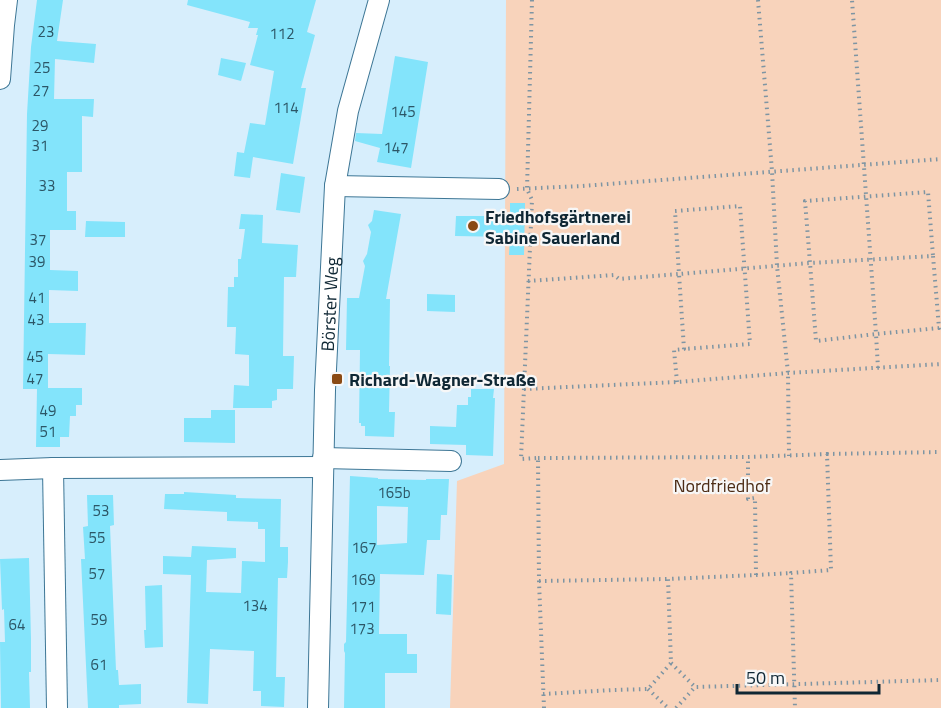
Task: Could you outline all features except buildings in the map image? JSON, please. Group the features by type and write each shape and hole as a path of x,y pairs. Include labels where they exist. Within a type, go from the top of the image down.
{"street":[{"path":"0,80 7,0"},
{"name":"Börster Weg","path":"318,708 325,390 335,186 348,111 379,0"},
{"path":"335,186 499,189"},
{"path":"0,470 451,461"},
{"path":"53,468 57,708"}],"path":[{"path":"532,0 527,189 532,200 521,459 941,452"},
{"path":"758,0 777,266 789,373 789,456"},
{"path":"852,0 878,368"},
{"path":"527,189 941,159"},
{"path":"928,192 933,256 939,328 816,341 805,201 928,192"},
{"path":"677,382 674,350 750,344 740,206 675,211 684,348"},
{"path":"528,281 614,276 619,279 810,263 933,256"},
{"path":"524,389 677,382 941,364"},
{"path":"539,581 668,579 831,570 827,454"},
{"path":"748,457 748,499 755,498 756,575"},
{"path":"538,458 539,581 544,708"},
{"path":"791,573 795,708"},
{"path":"648,689 671,663 668,579"},
{"path":"671,663 696,687 941,680"},
{"path":"676,708 696,687"},
{"path":"543,694 648,689 668,708"}],"green space":[{"name":"Nordfriedhof","path":"506,0 941,0 941,708 450,708 457,481 504,464"}],"place":[{"name":"Friedhofsgärtnerei Sabine Sauerland","path":"473,226"},
{"name":"Richard-Wagner-Straße","path":"337,379"}]}
